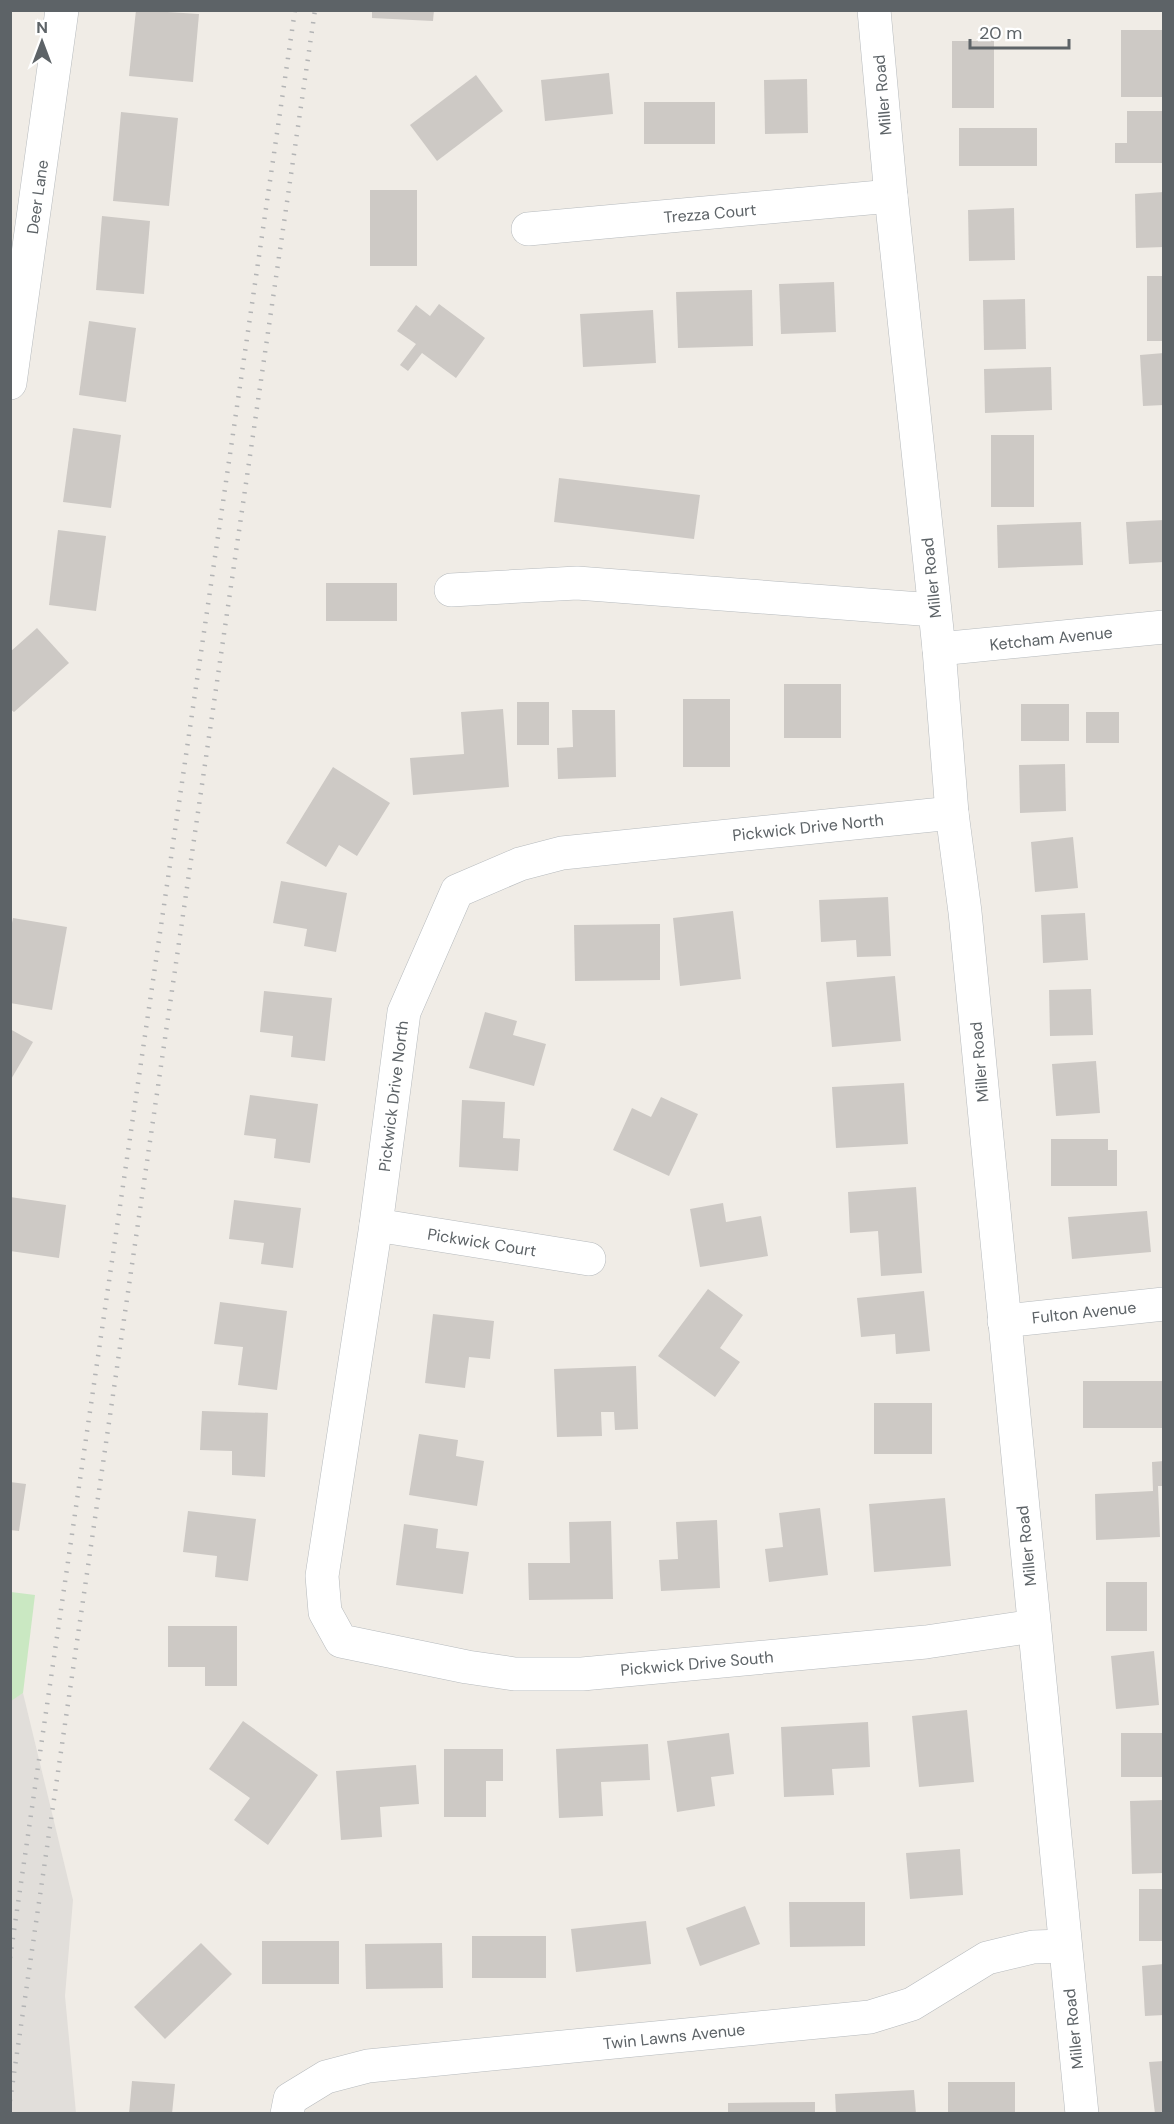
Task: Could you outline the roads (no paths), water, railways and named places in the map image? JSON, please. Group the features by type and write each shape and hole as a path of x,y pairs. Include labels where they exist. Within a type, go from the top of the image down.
{"street":[{"name":"Deer Lane","path":"10,383 62,10"},
{"name":"Miller Road","path":"874,10 891,196 939,649 952,813 965,912 1082,2114"},
{"name":"Trezza Court","path":"528,229 891,196"},
{"path":"451,590 577,583 934,609"},
{"name":"Ketcham Avenue","path":"939,649 1164,627"},
{"name":"Pickwick Drive North","path":"362,1646 342,1641 336,1632 325,1612 322,1576 376,1225 404,1012 457,891 520,864 562,853 952,813"},
{"name":"Pickwick Court","path":"376,1225 589,1259"},
{"name":"Fulton Avenue","path":"1004,1321 1164,1304"},
{"name":"Pickwick Drive South","path":"362,1646 466,1667 515,1674 582,1674 926,1642 1034,1626"},
{"name":"Twin Lawns Avenue","path":"287,2114 290,2099 326,2077 368,2066 870,2017 912,2004 987,1958 1033,1947 1065,1946"}],"railway":[{"path":"10,1958 295,10"},
{"path":"10,2101 315,10"}]}
